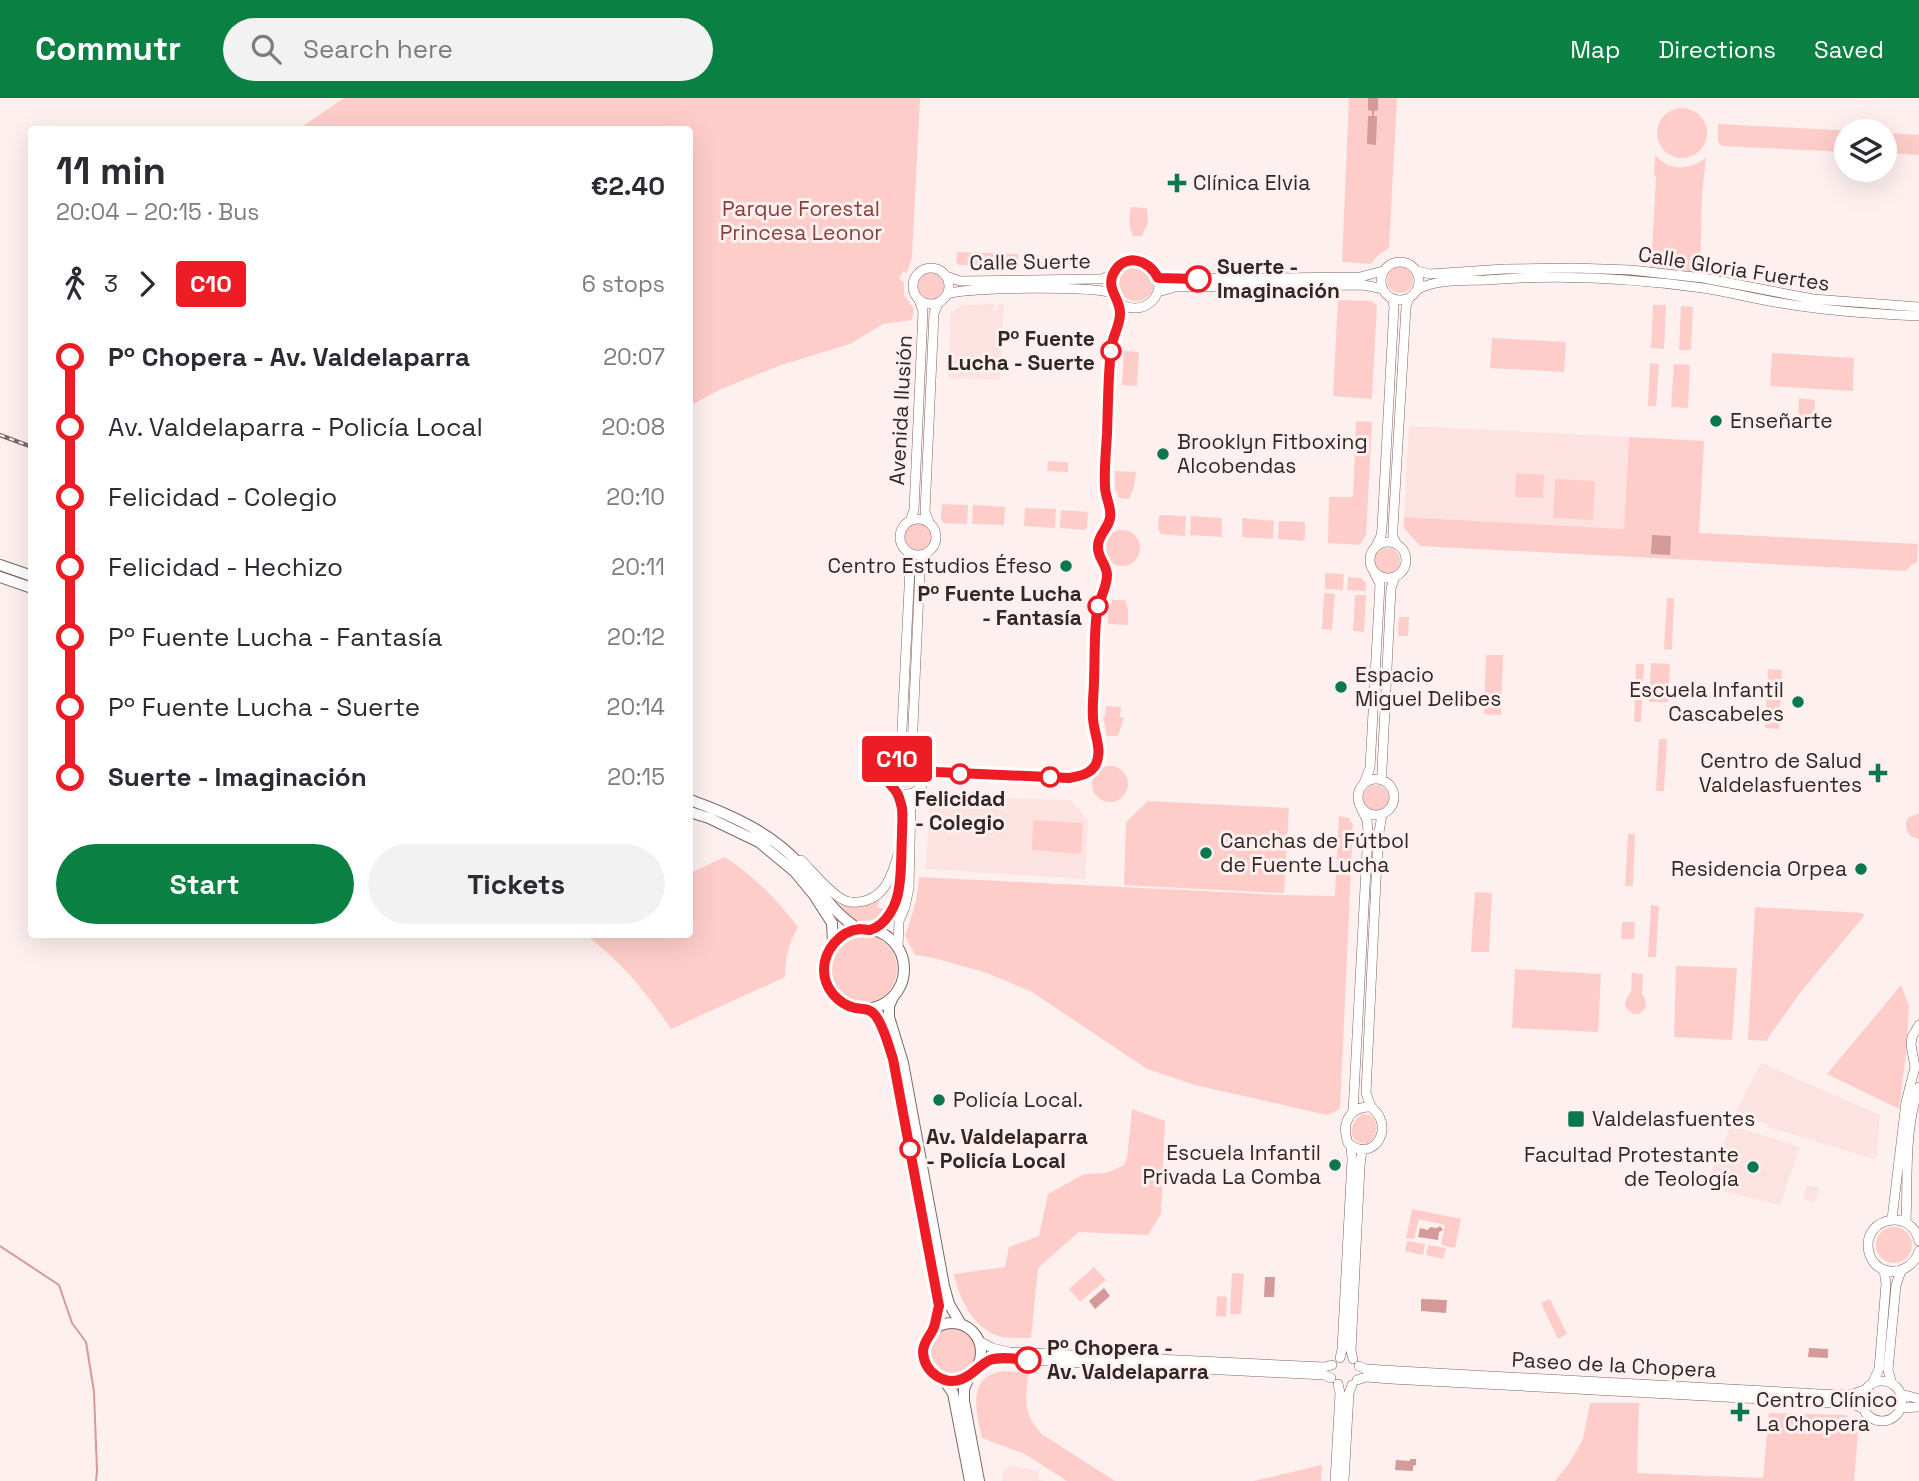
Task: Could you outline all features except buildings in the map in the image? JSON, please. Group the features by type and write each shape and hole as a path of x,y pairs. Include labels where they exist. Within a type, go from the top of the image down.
{"highway":[{"path":"0,565 28,575"},
{"path":"0,577 28,587"},
{"path":"693,801 738,820 772,839 799,863 844,920 864,930 881,933 898,948 903,963 903,975 889,1006 889,1017 903,1063 944,1286 949,1304 961,1324 975,1334 979,1341 980,1359 964,1389 979,1481"},
{"path":"693,813 759,842 795,872 832,923 833,944"},
{"path":"864,930 849,932 833,944 826,955 826,981 841,1002 853,1007 867,1009 882,1005 894,995"},
{"path":"867,1009 875,1014 893,1059 939,1306 923,1353 929,1369 943,1379 953,1393 970,1481"},
{"path":"933,1330 951,1323 961,1324"},
{"path":"943,1379 961,1379 973,1371"}],"main road":[{"path":"1158,292 1158,278 1146,263 1127,261 1114,273 1112,293 1119,302 1129,307 1140,307 1149,303 1158,292 1175,287 1364,285 1383,289 1392,298 1409,298"},
{"path":"1158,278 1360,277 1383,271 1390,265 1403,261 1417,271 1420,280 1418,289 1409,298 1406,307 1393,537 1406,559 1404,570 1395,577 1381,578 1375,574"},
{"path":"935,268 942,271 949,282 947,294 939,302 929,304 915,296 912,284 921,270 935,268"},
{"name":"Calle Gloria Fuertes","path":"1417,271 1430,274 1518,269 1631,270 1703,278 1813,299 1919,307"},
{"path":"1383,271 1383,289"},
{"name":"Calle Suerte","path":"946,276 960,281 1084,280 1102,279 1114,273"},
{"name":"Calle Gloria Fuertes","path":"1418,289 1430,284 1506,278 1643,281 1704,288 1846,312 1919,316"},
{"name":"Calle Suerte","path":"947,294 960,291 1035,289 1095,289 1112,293"},
{"path":"1353,1112 1368,831 1367,820 1358,803 1357,794 1370,768 1380,584 1369,562 1382,528 1394,314 1392,298"},
{"name":"Avenida Ilusión","path":"910,521 914,510 923,317 919,300"},
{"name":"Avenida Ilusión","path":"929,522 925,512 934,313 939,302"},
{"path":"919,519 929,522 935,529 937,538 933,548 920,556 908,553 900,539 902,528 910,521 919,519"},
{"path":"1376,546 1390,542 1397,545"},
{"path":"864,930 884,922 899,892 902,809 897,792 887,778 889,767 896,759 901,743 910,568 908,553"},
{"path":"897,792 914,792 921,787 925,776 921,765 914,758 912,748 920,569 925,554"},
{"path":"1382,780 1391,588 1395,577"},
{"path":"896,759 914,758"},
{"path":"1361,808 1367,814 1382,815 1391,809 1394,800 1391,787 1382,780 1373,779 1364,783"},
{"path":"898,948 899,921 909,888 911,802 914,792"},
{"path":"1351,1146 1362,1150 1375,1145 1381,1134 1381,1119 1371,1107 1366,1093 1376,880 1382,815"},
{"path":"772,839 790,849 841,899 851,903 870,900 886,886 893,873 901,844"},
{"path":"1892,1219 1906,1102 1915,1068 1912,1037 1919,1026"},
{"path":"1906,1222 1910,1130 1919,1087"},
{"path":"1335,1481 1339,1393 1330,1369 1342,1350 1352,1159 1351,1146 1345,1133 1347,1121 1353,1112 1363,1107 1371,1107"},
{"path":"1344,1481 1349,1394 1360,1373 1351,1351 1362,1150"},
{"path":"1919,1241 1914,1229 1906,1222 1892,1219 1875,1227 1870,1234 1868,1246 1871,1259 1884,1270 1901,1271 1909,1267 1919,1251"},
{"path":"1884,1270 1886,1284 1879,1369 1863,1395 1864,1409 1870,1417 1880,1421 1891,1419 1901,1408 1901,1394"},
{"path":"1901,1271 1896,1285 1888,1370 1892,1384 1901,1394 1919,1399"},
{"path":"979,1341 992,1348 1011,1352 1324,1367 1349,1357 1356,1363"},
{"path":"973,1371 992,1359 1006,1359 1324,1375 1342,1386 1354,1382"},
{"name":"Paseo de la Chopera","path":"1356,1363 1366,1368 1839,1395 1853,1394 1869,1386"},
{"name":"Paseo de la Chopera","path":"1354,1382 1366,1377 1391,1378 1853,1404 1864,1409"},
{"path":"1869,1386 1878,1381 1892,1384"},
{"path":"1901,1408 1919,1407"}],"shaded area":[{"path":"1368,98 1378,98 1378,110 1374,111 1374,116 1377,116 1376,145 1367,144 1368,116 1372,116 1372,111 1368,110"},
{"path":"994,304 994,310 998,310 999,304 1004,304 1000,380 950,378 951,313 962,305"},
{"path":"1409,426 1629,437 1624,529 1404,517"},
{"path":"1652,535 1671,536 1670,555 1651,554"},
{"path":"930,796 1071,800 1088,821 1085,879 926,869"},
{"path":"1761,1063 1880,1115 1877,1156 1873,1159 1769,1127 1760,1121 1758,1123 1734,1116"},
{"name":"Facultad Protestante de Teología","path":"1731,1125 1800,1147 1780,1205 1705,1187"},
{"path":"1807,1185 1819,1188 1815,1202 1803,1199"},
{"path":"1440,1226 1443,1230 1439,1232 1438,1240 1418,1237 1420,1228 1428,1230 1430,1227"},
{"path":"1265,1277 1275,1277 1274,1297 1264,1297"},
{"path":"1104,1288 1110,1296 1095,1309 1089,1301"},
{"path":"1421,1299 1447,1300 1446,1313 1421,1311"},
{"path":"1809,1348 1828,1349 1828,1358 1808,1357"},
{"path":"1416,1459 1413,1471 1395,1470 1396,1460"},
{"path":"1008,1465 1039,1471 1038,1480 1046,1481 1002,1481 1003,1472 1007,1471"}],"green space":[{"name":"Parque Forestal Princesa Leonor","path":"344,98 920,98 912,257 907,273 903,271 899,279 904,282 904,295 914,309 912,320 883,324 850,344 781,365 719,390 693,404 693,126 303,126"},
{"path":"1349,98 1397,98 1389,248 1371,264 1342,262"},
{"path":"1682,108 1700,115 1707,133 1700,151 1682,158 1664,151 1657,133 1664,115"},
{"path":"1718,124 1834,130 1834,151 1722,146 1718,142"},
{"path":"1897,134 1919,135 1919,155 1897,154"},
{"path":"1655,155 1673,167 1686,167 1706,158 1702,194 1700,274 1650,267"},
{"path":"1131,207 1147,208 1148,223 1142,236 1133,236 1131,232"},
{"path":"957,252 1018,254 1018,262 1014,265 960,265 956,262"},
{"path":"1037,256 1075,257 1075,264 1042,265 1037,261"},
{"path":"1136,265 1149,270 1154,283 1149,296 1136,301 1123,296 1118,283 1123,270"},
{"path":"1400,267 1409,271 1413,280 1409,289 1400,293 1391,289 1387,280 1391,271"},
{"path":"931,273 940,277 944,286 940,295 931,299 922,295 918,286 922,277"},
{"path":"1338,300 1372,301 1377,306 1372,399 1333,396"},
{"path":"1653,305 1666,305 1664,349 1651,348"},
{"path":"1681,306 1693,307 1691,350 1679,350"},
{"path":"1492,338 1566,342 1564,372 1490,368"},
{"path":"1124,351 1139,352 1137,386 1122,385"},
{"path":"1772,353 1854,358 1853,391 1770,386"},
{"path":"1650,363 1659,364 1656,406 1648,406"},
{"path":"1674,364 1690,365 1688,408 1671,407"},
{"path":"1799,398 1815,400 1814,422 1798,421"},
{"path":"1356,421 1372,422 1366,535 1360,545 1328,543 1329,497 1353,497"},
{"path":"1629,437 1704,441 1699,533 1918,544 1917,562 1906,571 1420,546 1404,528 1404,517 1624,529"},
{"path":"1048,461 1068,462 1068,472 1047,471"},
{"path":"1115,471 1136,472 1129,499 1119,498 1115,488"},
{"path":"1516,473 1544,475 1543,498 1515,497"},
{"path":"1555,479 1595,481 1593,520 1553,518"},
{"path":"942,504 968,505 967,524 943,523"},
{"path":"973,505 1005,507 1004,525 972,524"},
{"path":"1025,508 1056,509 1055,528 1024,526"},
{"path":"1061,510 1088,512 1087,528 1060,528"},
{"path":"1159,515 1186,516 1185,536 1162,534 1158,530"},
{"path":"1191,516 1222,518 1222,537 1190,535"},
{"path":"1242,518 1274,521 1273,539 1242,537"},
{"path":"1279,521 1305,522 1305,538 1302,541 1278,539"},
{"path":"918,523 928,527 932,537 928,547 918,551 908,547 904,537 908,527"},
{"path":"1122,530 1135,535 1140,548 1135,561 1122,566 1109,561 1104,548 1109,535"},
{"path":"1387,548 1396,552 1400,561 1396,570 1387,574 1378,570 1374,561 1378,552"},
{"path":"1325,573 1344,574 1343,590 1325,589"},
{"path":"1348,577 1361,578 1366,583 1366,591 1347,590"},
{"path":"1324,593 1335,594 1332,630 1322,629"},
{"path":"1355,595 1366,595 1364,632 1353,631"},
{"path":"1667,598 1674,598 1672,650 1664,649"},
{"path":"1113,600 1125,600 1128,625 1108,624"},
{"path":"1399,617 1409,617 1408,636 1398,636"},
{"path":"1486,655 1503,655 1501,715 1484,714"},
{"path":"1651,663 1670,664 1668,702 1649,702"},
{"path":"1636,664 1644,664 1641,722 1634,722"},
{"path":"1768,669 1782,670 1779,729 1765,728"},
{"path":"1106,706 1121,707 1120,717 1124,717 1118,736 1107,736 1103,716"},
{"path":"1659,739 1667,739 1664,791 1656,791"},
{"path":"906,761 915,765 919,774 915,783 906,787 897,783 893,774 897,765"},
{"path":"1110,766 1123,771 1128,784 1123,797 1110,802 1097,797 1092,784 1097,771"},
{"path":"1376,785 1385,789 1389,798 1385,807 1376,811 1367,807 1363,798 1367,789"},
{"name":"Canchas de Fútbol de Fuente Lucha","path":"1148,801 1289,808 1284,893 1124,885 1126,822"},
{"path":"1919,813 1919,839 1909,835 1906,825 1908,818"},
{"path":"1339,816 1349,818 1353,825 1340,1109 1327,1115 1195,1085 1147,1069 1032,992 987,973 915,955 905,936 919,877 1335,896"},
{"path":"1033,820 1083,823 1081,854 1032,850"},
{"path":"1628,834 1635,834 1633,886 1625,886"},
{"path":"725,857 764,889 798,927 788,951 785,977 671,1029 633,978 590,938 693,938 693,872"},
{"path":"1475,892 1492,893 1489,952 1471,952"},
{"path":"880,900 877,907 886,910 878,920 858,921 850,917 840,904 861,907"},
{"path":"1651,905 1659,906 1656,957 1648,957"},
{"path":"1755,907 1863,913 1864,916 1800,993 1766,1041 1748,1040"},
{"path":"1622,922 1635,922 1634,939 1621,939"},
{"path":"863,935 876,938 887,945 894,956 897,969 894,982 887,993 876,1000 863,1003 850,1000 839,993 832,982 829,969 832,956 839,945 850,938"},
{"path":"1676,966 1737,968 1732,1040 1674,1037"},
{"path":"1515,969 1601,974 1598,1032 1512,1028"},
{"path":"1632,973 1643,974 1642,994 1646,1003 1643,1011 1637,1014 1633,1014 1625,1006 1631,991"},
{"path":"1901,985 1909,1006 1899,1109 1827,1074"},
{"path":"1132,1109 1165,1121 1161,1214 1148,1235 1079,1232 1038,1268 1031,1338 1003,1337 984,1329 964,1304 954,1274 1005,1267 1009,1247 1039,1236 1048,1194 1084,1174 1105,1173 1123,1166 1127,1159"},
{"path":"1362,1114 1370,1115 1376,1126 1374,1137 1367,1144 1356,1140 1352,1132 1354,1123"},
{"path":"1412,1209 1461,1219 1455,1248 1441,1245 1445,1225 1419,1219 1414,1239 1406,1238"},
{"path":"1894,1227 1907,1232 1912,1245 1907,1258 1894,1263 1881,1258 1876,1245 1881,1232"},
{"path":"1407,1241 1425,1244 1423,1255 1405,1251"},
{"path":"1428,1245 1446,1248 1443,1259 1426,1255"},
{"path":"1094,1267 1106,1280 1080,1302 1069,1289"},
{"path":"1232,1273 1244,1274 1241,1314 1230,1314"},
{"path":"1217,1296 1227,1297 1226,1317 1216,1316"},
{"path":"1550,1299 1567,1334 1558,1339 1541,1303"},
{"path":"952,1327 969,1334 976,1351 969,1368 952,1375 935,1368 928,1351 935,1334"},
{"path":"1005,1371 1028,1373 1028,1414 1043,1435 1115,1481 1067,1481 1025,1454 982,1438 976,1406 979,1387 984,1379"},
{"path":"1590,1403 1639,1403 1637,1473 1763,1478 1769,1413 1846,1415 1858,1432 1854,1481 1555,1481 1583,1439"},
{"path":"1322,1465 1321,1481 1254,1481"}],"waterway":[{"path":"0,1246 59,1285 72,1323 86,1342 94,1392 96,1481"}],"railway":[{"path":"0,435 28,446"}],"bus line":[{"name":"C10","path":"1028,1360 992,1359 976,1367 970,1375 952,1381 935,1375 925,1362 924,1344 933,1330 939,1306 893,1059 875,1014 841,1002 832,993 826,981 826,955 840,937 859,929 870,930 884,922 895,904 901,876 902,809 897,792 889,784 887,773 896,759 914,758 921,765 936,772 1069,778 1088,774 1096,765 1098,748 1093,719 1097,615 1107,578 1106,567 1099,556 1098,543 1100,536 1108,528 1111,516 1105,489 1108,398 1112,340 1121,311 1119,302 1112,293 1112,278 1118,267 1127,261 1137,260 1146,263 1158,278 1198,279"}],"place":[{"name":"Clínica Elvia","path":"1177,183"},
{"name":"Suerte - Imaginación","path":"1198,279"},
{"name":"Pº Fuente Lucha - Suerte","path":"1111,351"},
{"name":"Enseñarte","path":"1716,421"},
{"name":"Brooklyn Fitboxing Alcobendas","path":"1163,454"},
{"name":"Centro Estudios Éfeso","path":"1066,566"},
{"name":"Pº Fuente Lucha - Fantasía","path":"1098,606"},
{"name":"Espacio Miguel Delibes","path":"1341,687"},
{"name":"Escuela Infantil Cascabeles","path":"1798,702"},
{"name":"Centro de Salud Valdelasfuentes","path":"1878,773"},
{"name":"Felicidad - Colegio","path":"960,774"},
{"name":"Canchas de Fútbol de Fuente Lucha","path":"1206,853"},
{"name":"Residencia Orpea","path":"1861,869"},
{"name":"Policía Local.","path":"939,1100"},
{"name":"Valdelasfuentes","path":"1576,1119"},
{"name":"Av. Valdelaparra - Policía Local","path":"910,1149"},
{"name":"Escuela Infantil Privada La Comba","path":"1335,1165"},
{"name":"Facultad Protestante de Teología","path":"1753,1167"},
{"name":"Pº Chopera - Av. Valdelaparra","path":"1028,1360"},
{"name":"Centro Clínico La Chopera","path":"1740,1412"}]}
